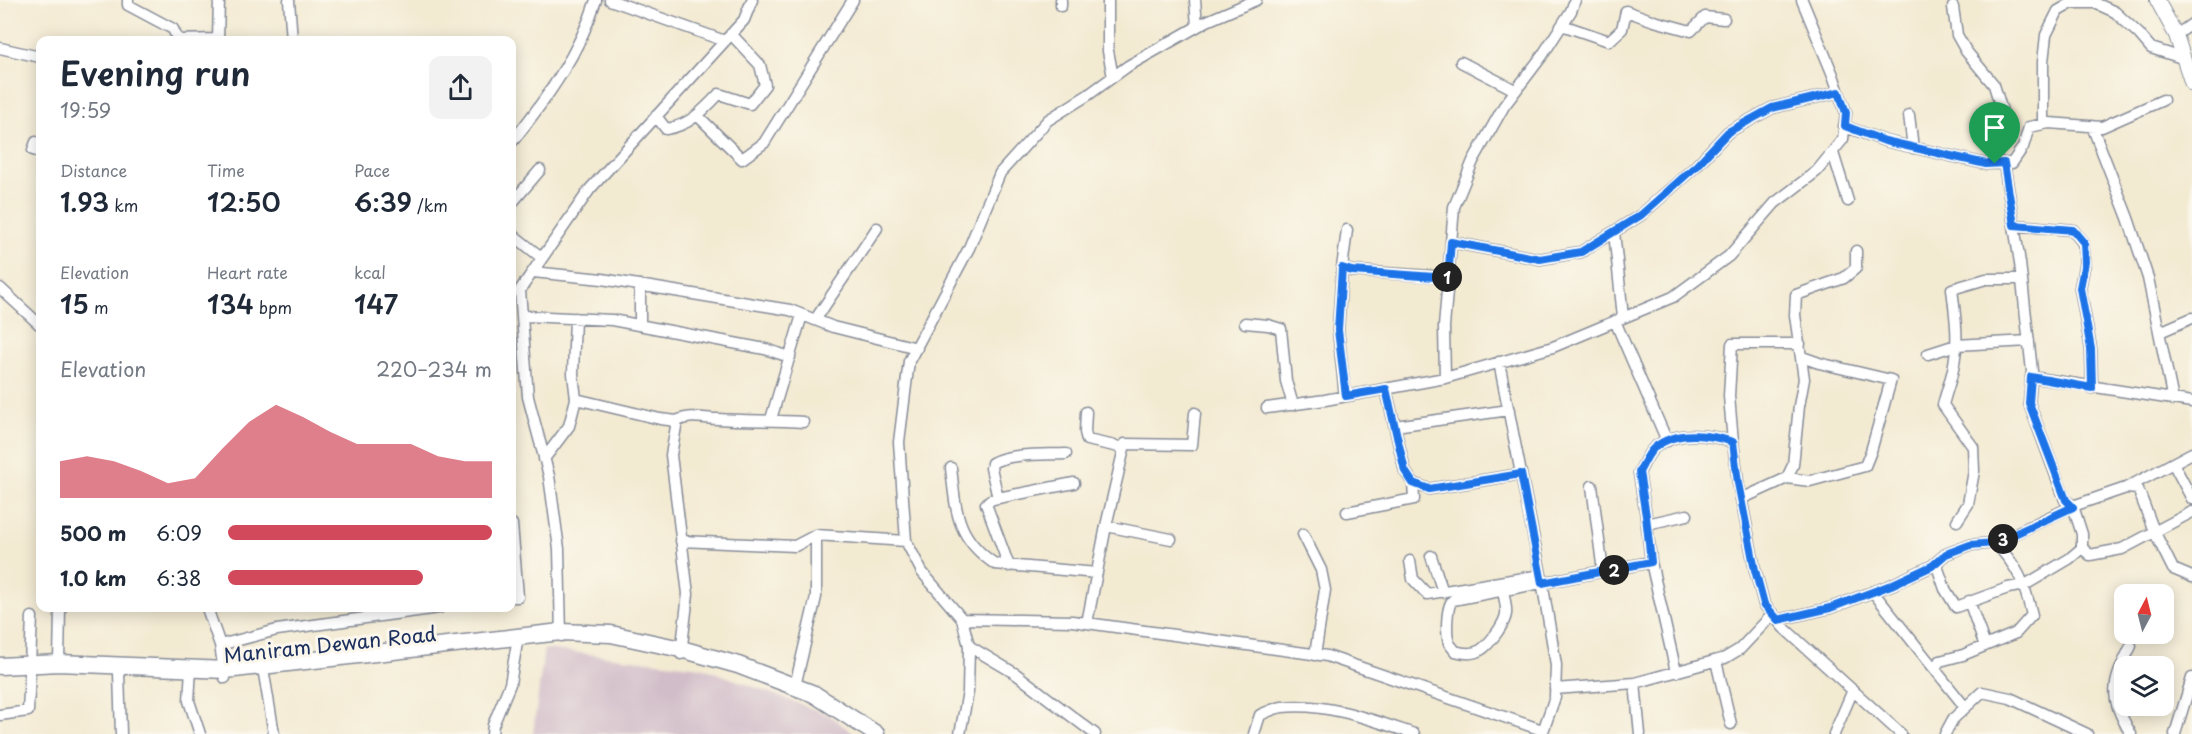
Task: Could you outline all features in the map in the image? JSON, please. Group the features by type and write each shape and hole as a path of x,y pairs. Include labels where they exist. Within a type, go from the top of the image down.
{"main road":[{"name":"Maniram Dewan Road","path":"225,674 561,636 611,634 681,653 738,665 795,686 814,694 876,734"},
{"name":"Maniram Dewan Road","path":"0,666 119,673 264,674 517,641"},
{"name":"Maniram Dewan Road","path":"681,653 814,702 862,734"},
{"name":"Maniram Dewan Road","path":"0,674 59,663 191,673"}],"street":[{"path":"128,0 128,5 172,29 176,36"},
{"path":"218,36 219,0"},
{"path":"289,0 292,36"},
{"path":"516,137 570,62 596,0"},
{"path":"610,0 728,38 760,65 765,85 750,104 719,94 698,116 679,128 666,129 656,116"},
{"path":"561,636 559,549 549,477 528,397 520,290 590,189 744,20 753,0"},
{"path":"698,116 742,159 764,143 853,0"},
{"path":"1108,0 1108,51 1113,77"},
{"path":"1195,0 1197,26"},
{"path":"960,734 968,692 969,646 962,619 922,572 906,541 899,442 909,361 969,248 1000,172 1048,120 1128,66 1197,26 1256,0"},
{"path":"1445,378 1444,327 1454,207 1473,160 1504,106 1562,25 1575,0"},
{"path":"1267,408 1445,378 1553,346 1673,297 1729,256 1775,203 1817,171 1843,139 1846,113 1802,0"},
{"path":"2157,0 2176,35 2192,84"},
{"path":"2043,124 2043,62 2046,35 2058,11 2072,3 2095,3 2115,12 2151,48 2182,58"},
{"path":"1953,7 1957,35 1966,51 1994,86 2002,111 1999,163 2014,225 2029,341 2031,377 2029,403 2066,500 2073,507 2082,534 2082,549"},
{"path":"1562,25 1609,41 1622,29 1626,11 1691,31 1705,17 1724,19"},
{"path":"2176,35 2192,24"},
{"path":"0,48 36,56"},
{"path":"1461,62 1515,90"},
{"path":"1451,242 1540,259 1581,252 1641,215 1696,166 1728,132 1772,108 1839,92"},
{"path":"1845,126 1885,141 1986,164 2012,163 2023,147 2029,127 2049,123 2102,127 2163,100"},
{"path":"1910,115 1913,147"},
{"path":"2092,126 2128,218 2148,278 2173,400"},
{"path":"1833,153 1848,201"},
{"path":"516,198 540,170"},
{"path":"2014,225 2073,230 2084,243 2085,262 2080,288 2091,349 2092,388"},
{"path":"815,320 877,228"},
{"path":"1346,396 1338,330 1347,231"},
{"path":"1614,232 1619,319 1667,441"},
{"path":"516,237 542,258"},
{"path":"1787,478 1793,465 1798,406 1804,379 1803,357 1795,315 1796,295 1844,278 1856,267 1856,251"},
{"path":"1342,268 1352,271 1448,278"},
{"path":"532,272 602,279 790,310 833,327 917,348"},
{"path":"1957,521 1968,504 1974,471 1973,447 1943,405 1954,366 1956,345 1952,289 1986,279 2021,279"},
{"path":"640,285 640,325"},
{"path":"0,288 36,321"},
{"path":"771,419 802,315"},
{"path":"526,316 612,320 765,349 790,357"},
{"path":"544,459 569,426 576,399 573,374 575,318"},
{"path":"2160,332 2192,318"},
{"path":"1245,323 1268,325 1281,329 1286,381 1293,405"},
{"path":"1928,354 1956,345 2029,341"},
{"path":"1800,344 1732,344 1729,396 1733,442 1755,570 1764,604 1775,617 1901,734"},
{"path":"1741,499 1787,478 1810,481 1864,465 1871,451 1891,380 1818,363 1803,357"},
{"path":"962,619 1072,621 1327,656 1542,732 1555,697 1556,665 1542,579 1499,362"},
{"path":"2031,377 2192,402"},
{"path":"1347,512 1414,499 1413,483 1405,471 1386,389"},
{"path":"576,399 660,420 677,421 687,416 803,422"},
{"path":"1395,426 1509,410"},
{"path":"1086,412 1087,440 1124,448"},
{"path":"1087,623 1125,444 1188,447 1192,445 1195,413"},
{"path":"677,421 671,455 688,594 681,653"},
{"path":"1676,672 1651,562 1639,472 1653,448 1677,435 1715,436 1733,442"},
{"path":"1555,688 1635,683 1725,658 1740,649 1775,617 1830,608 1873,592 1932,566 1946,554 1970,545 1995,543 2073,507 2126,488 2192,453"},
{"path":"998,498 991,468 992,463 997,460 1026,456 1066,454"},
{"path":"2173,463 2192,500"},
{"path":"951,468 956,512 964,534 982,555 995,564 1097,573"},
{"path":"1413,483 1429,489 1521,474"},
{"path":"1009,566 986,504 998,498 1074,483"},
{"path":"1592,486 1603,572"},
{"path":"2126,488 2138,489 2154,531 2173,569 2192,577"},
{"path":"2082,549 2090,555 2122,549 2192,512"},
{"path":"1647,524 1687,515"},
{"path":"1106,526 1171,539"},
{"path":"1303,534 1321,570 1325,590 1315,655"},
{"path":"681,541 795,546 816,535 906,541"},
{"path":"795,686 816,597 816,535"},
{"path":"1935,667 1940,661 1963,655 2016,633 2032,615 2025,585 2012,561 1995,543"},
{"path":"1936,563 1956,607 2008,588 2025,585 2082,549"},
{"path":"1431,556 1443,592"},
{"path":"1410,561 1413,579 1427,594 1603,572 1651,562"},
{"path":"516,575 518,597 516,597"},
{"path":"1503,591 1506,614 1504,622 1490,644 1484,650 1470,653 1455,651 1449,644 1449,603 1453,600 1503,591 1542,579"},
{"path":"1873,592 1965,707"},
{"path":"1969,601 1985,646"},
{"path":"59,663 60,612"},
{"path":"208,612 220,645 225,674"},
{"path":"220,645 276,630 409,612"},
{"path":"0,716 28,711 32,617"},
{"path":"492,734 493,725 510,684 517,641"},
{"path":"969,646 1016,674 1095,734"},
{"path":"2131,646 2114,688 2117,711 2131,734"},
{"path":"1716,661 1731,724"},
{"path":"119,673 121,734"},
{"path":"191,673 189,701 200,734"},
{"path":"264,674 274,734"},
{"path":"2175,734 2192,678"},
{"path":"1635,683 1640,734"},
{"path":"1834,734 1853,690"},
{"path":"1945,734 1953,719 1982,692 2010,698 2087,734"},
{"path":"1254,734 1260,715 1281,708 1317,707 1382,723 1414,734"}],"shaded area":[{"path":"544,649 701,667 829,715 854,734 533,734"}],"route":[{"path":"1839,92 1846,113 1845,126 1885,141 1986,164 1995,164 2004,163 2014,225 2073,230 2084,243 2085,262 2080,288 2091,349 2092,388 2031,377 2029,403 2066,500 2073,507 1995,543 1970,545 1946,554 1932,566 1891,585 1830,608 1778,620 1764,604 1738,483 1733,442 1715,436 1677,435 1653,448 1639,472 1651,562 1542,583 1521,474 1429,489 1413,483 1405,471 1386,389 1346,396 1338,330 1342,268 1352,271 1448,278 1451,242 1540,259 1581,252 1641,215 1696,166 1728,132 1772,108 1839,92"}]}
